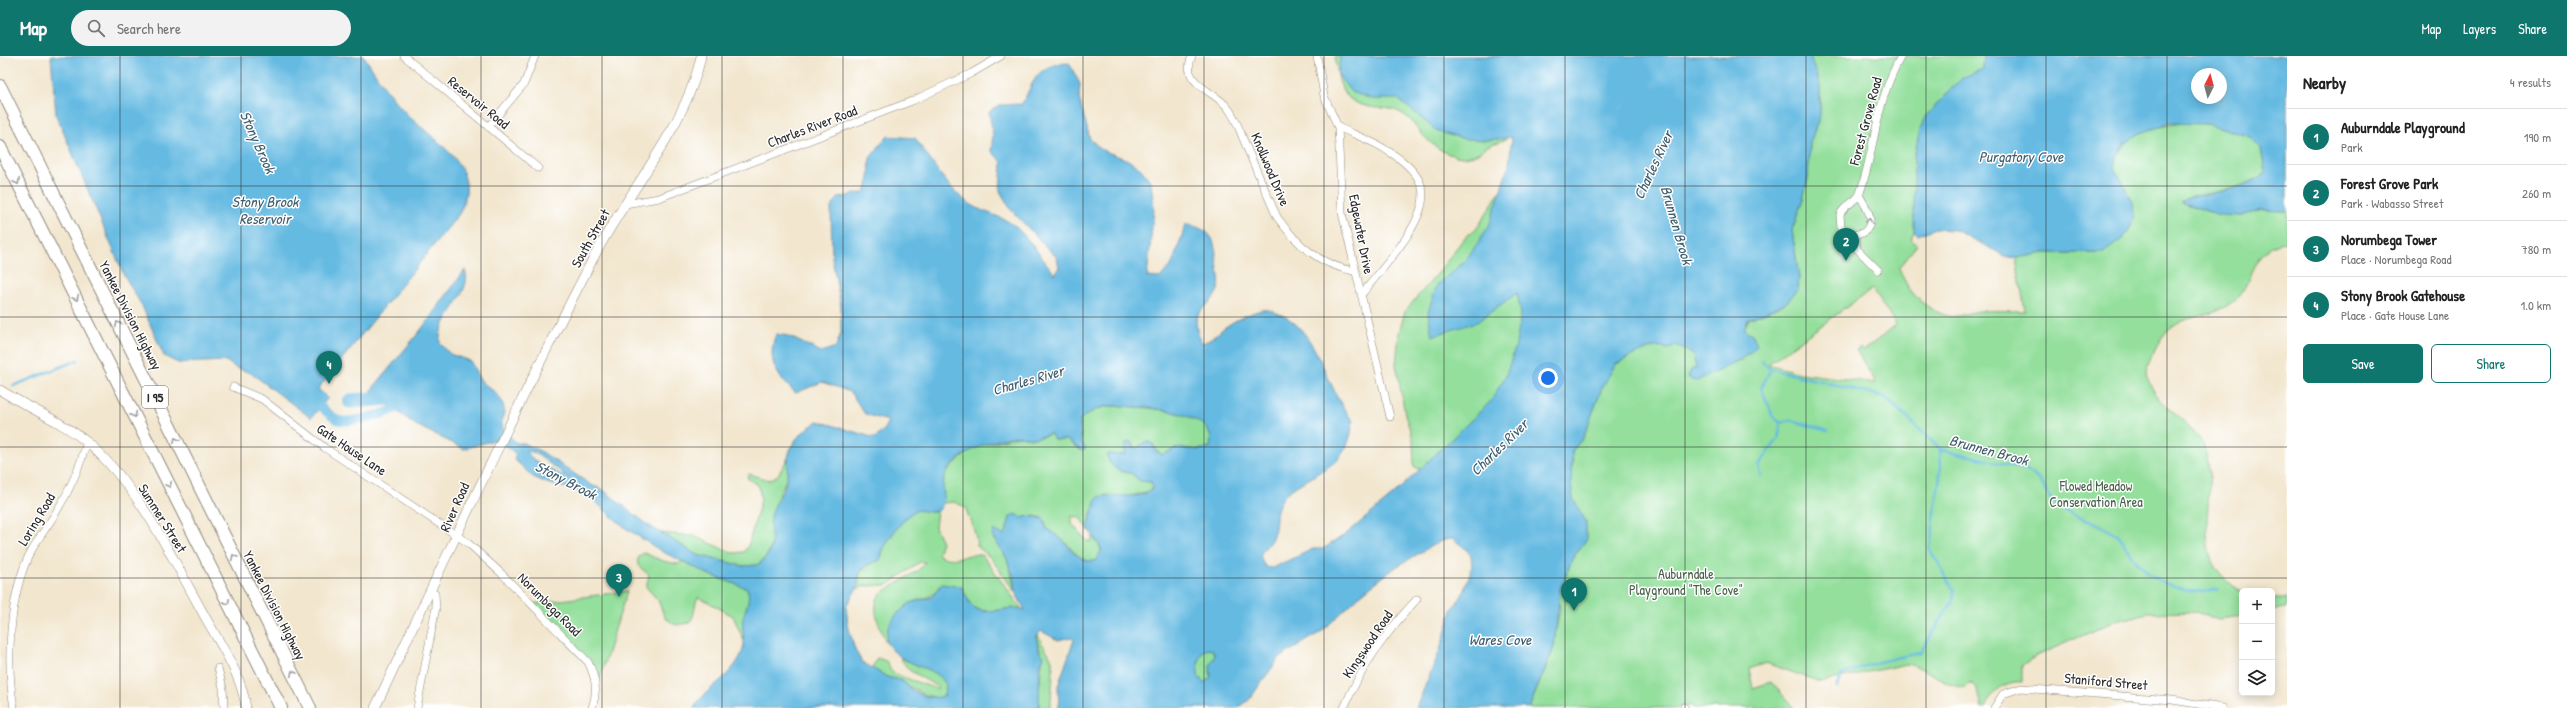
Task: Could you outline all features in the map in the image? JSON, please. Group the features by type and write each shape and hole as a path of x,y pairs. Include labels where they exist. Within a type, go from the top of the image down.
{"highway":[{"name":"Yankee Division Highway","path":"0,86 310,708"},
{"name":"I 95","path":"0,147 281,708"}],"main road":[{"name":"South Street","path":"503,435 597,252 687,98 701,56"},
{"name":"Summer Street","path":"0,390 87,442 130,490 160,536 227,656 237,678 246,708"},
{"name":"River Road","path":"374,708 503,435"}],"street":[{"name":"Reservoir Road","path":"404,56 538,168"},
{"path":"488,127 520,89 535,56"},
{"name":"Charles River Road","path":"625,204 659,198 905,104 972,73 1002,56"},
{"name":"Knollwood Drive","path":"1192,56 1189,65 1190,74 1196,83 1228,107 1238,123 1277,217 1287,231 1299,244 1322,261 1340,268 1354,271"},
{"name":"Edgewater Drive","path":"1317,56 1324,96 1338,127 1341,148 1341,202 1354,271 1362,294 1390,417"},
{"name":"Forest Grove Road","path":"1859,195 1884,93 1901,56"},
{"path":"1338,127 1388,151 1410,168 1422,188 1423,200 1415,222 1362,294"},
{"path":"1859,195 1869,211 1871,221 1866,231 1855,235 1843,230 1839,219 1843,209 1859,195"},
{"path":"1855,235 1857,249 1878,270"},
{"name":"Gate House Lane","path":"233,387 262,399 325,448 456,535"},
{"name":"Loring Road","path":"14,708 11,691 12,631 21,574 40,536 70,488 87,442"},
{"name":"Norumbega Road","path":"456,535 501,572 588,662 596,681 596,691 592,708"},
{"path":"417,708 436,607 435,594 431,590"},
{"name":"Kingswood Road","path":"1344,708 1364,667 1390,630 1417,599"},
{"path":"218,668 223,688 224,708"},
{"name":"Staniford Street","path":"1994,708 2003,694 2021,688 2172,700 2223,708"},
{"path":"2171,708 2172,700"}],"green space":[{"path":"1335,56 1419,56 1504,126 1507,138 1488,146 1476,154 1468,156 1460,157 1445,152 1431,143 1403,114 1391,109 1365,106 1356,103 1349,98 1344,92 1338,77"},
{"path":"1810,56 1984,56 1983,69 1962,78 1925,117 1920,130 1914,156 1914,232 1910,240 1917,245 1899,267 1906,284 1917,298 1932,309 1949,316 1979,311 2025,311 2016,258 2044,253 2103,253 2123,239 2131,226 2127,189 2118,180 2115,170 2116,159 2125,144 2138,134 2154,128 2187,122 2208,124 2250,137 2261,148 2265,172 2259,177 2236,187 2193,196 2181,202 2209,212 2241,216 2262,210 2287,211 2287,242 2276,244 2267,249 2261,256 2242,292 2235,300 2223,308 2182,321 2169,329 2159,342 2146,372 2149,384 2156,395 2192,429 2200,439 2205,450 2209,469 2207,527 2208,545 2213,563 2224,578 2239,590 2239,616 2219,619 2191,612 2148,613 2116,621 2038,655 2022,665 2022,682 2004,685 1991,697 1985,708 1982,708 1978,689 1971,682 1965,688 1957,686 1950,684 1922,669 1907,664 1820,682 1766,663 1749,669 1753,688 1771,682 1794,708 1693,708 1691,705 1682,708 1529,708 1552,653 1560,608 1558,596 1572,559 1579,550 1560,504 1573,463 1572,451 1583,438 1602,388 1621,347 1671,342 1735,361 1743,360 1753,335 1744,329 1749,319 1785,304 1798,289 1799,278 1792,230 1803,199 1808,178 1810,143 1820,115 1820,95","holes":["1872,289 1896,325 1863,351 1860,347 1856,350 1876,383 1799,373 1768,364"]},
{"path":"1506,181 1528,328 1493,405 1423,468 1418,469 1414,466 1413,440 1405,414 1396,364 1399,333 1405,311 1437,274 1464,238 1478,227"},
{"path":"1107,406 1152,408 1188,416 1202,424 1210,434 1210,447 1199,450 1175,448 1165,455 1159,453 1152,443 1146,442 1135,449 1133,442 1126,443 1125,455 1108,459 1121,472 1131,473 1143,481 1151,482 1153,486 1150,492 1120,498 1107,495 1099,497 1091,513 1089,531 1080,518 1072,516 1072,524 1087,541 1092,541 1092,536 1100,546 1101,553 1095,561 1080,558 1063,540 1048,530 1045,521 1042,518 1033,516 1027,517 1008,524 1005,536 1000,533 993,539 1003,550 1006,556 1015,592 991,558 977,546 975,533 965,507 954,502 943,503 942,489 945,475 954,464 970,451 980,446 1018,436 1036,438 1051,434 1055,440 1067,440 1082,451 1085,450 1081,442 1080,419 1097,409"},
{"path":"788,458 789,466 787,478 777,499 773,514 772,538 769,552 757,565 743,566 697,555 661,533 694,536 732,553 744,552 748,546 761,500 759,486 747,478 749,474 769,480 778,475"},
{"path":"916,510 937,511 935,527 942,542 938,554 950,559 972,555 983,556 1021,608 984,611 972,607 961,586 939,586 934,594 927,598 915,601 901,610 891,625 886,642 877,618 877,600 880,594 920,569 925,562 920,562 888,585 866,586 856,589 861,571 882,555 886,543 895,530 911,513"},
{"path":"644,553 663,561 678,564 681,563 680,559 710,575 747,588 749,596 743,627 744,641 733,616 699,597 696,602 693,616 689,623 676,625 665,618 658,600 646,587 649,575 639,566 637,562 640,555"},
{"path":"627,591 596,691 593,671 532,604"},
{"path":"2275,598 2287,598 2287,607 2275,610"},
{"path":"1038,633 1040,640 1049,653 1052,661 1053,672 1051,708 1039,708 1041,668 1043,659 1037,641"},
{"path":"1208,649 1213,650 1215,655 1210,670 1211,677 1204,683 1198,676 1198,664 1202,653"},
{"path":"877,658 886,661 892,672 937,689 938,687 909,670 900,658 937,673 946,684 944,696 939,698 925,695 907,685 903,681 887,677 872,668"}],"water":[{"name":"Stony Brook Reservoir","path":"51,56 364,56 382,84 403,110 440,143 461,167 466,181 465,196 459,214 318,389 328,398 311,418 251,373 236,368 226,361 178,363 164,356 142,306 124,275 56,115"},
{"path":"1340,56 1810,56 1820,86 1820,115 1810,143 1808,178 1803,199 1792,230 1799,278 1798,289 1785,304 1748,319 1744,329 1753,335 1757,345 1753,350 1730,365 1697,381 1691,380 1688,377 1691,370 1696,368 1693,355 1681,347 1675,346 1670,349 1654,347 1629,357 1615,365 1602,388 1583,438 1572,451 1571,484 1573,499 1586,522 1586,540 1572,559 1560,592 1554,647 1529,708 1416,708 1440,650 1452,610 1465,590 1472,566 1471,556 1466,549 1452,538 1438,542 1396,567 1367,589 1321,632 1279,658 1249,700 1238,708 1059,708 1058,686 1074,640 1071,637 1058,640 1041,631 1036,637 1039,651 1044,656 1040,666 1039,708 694,708 706,693 734,666 743,649 743,618 749,596 747,588 710,575 661,551 624,527 592,499 578,491 547,483 533,477 514,459 516,454 497,439 464,449 416,425 387,404 366,405 373,388 420,331 465,270 466,279 464,288 443,325 440,334 440,343 450,354 470,361 481,381 499,397 504,407 502,424 508,435 517,443 524,443 542,452 591,485 602,489 648,525 697,555 743,566 757,565 765,559 771,547 772,513 786,482 790,451 799,436 818,421 875,438 883,431 888,421 865,414 850,392 822,382 796,393 778,374 773,360 773,343 776,334 788,336 821,352 836,347 841,333 841,307 832,258 831,208 838,198 865,192 869,179 870,158 887,136 915,138 940,174 962,198 970,204 1011,223 1016,227 1027,238 1055,274 1059,267 1057,258 1011,210 1000,191 1002,162 991,151 993,135 989,112 999,105 1022,104 1038,74 1050,66 1069,63 1080,84 1079,98 1090,139 1102,150 1128,160 1141,169 1151,182 1154,209 1147,277 1160,278 1172,264 1186,224 1204,230 1209,234 1214,245 1220,282 1218,290 1213,298 1197,317 1196,323 1202,343 1211,339 1233,322 1257,311 1270,310 1291,320 1303,332 1312,345 1344,408 1353,421 1348,443 1339,458 1333,464 1296,486 1281,500 1278,506 1273,536 1261,554 1262,562 1266,567 1272,568 1313,549 1323,549 1346,534 1391,497 1491,401 1506,375 1516,345 1521,313 1517,293 1477,322 1432,336 1428,312 1437,285 1466,260 1489,226 1509,165 1512,137 1490,140 1464,139 1438,132 1398,99 1372,99 1351,92 1338,75","holes":["1107,406 1152,408 1188,416 1202,424 1210,434 1210,447 1199,450 1175,448 1163,455 1156,451 1151,442 1144,443 1135,449 1130,441 1125,445 1125,455 1108,454 1109,462 1115,468 1123,472 1131,473 1140,481 1151,482 1153,489 1139,495 1108,496 1096,499 1088,527 1102,550 1095,561 1087,561 1075,554 1063,540 1046,528 1044,519 1030,516 1022,518 1015,514 1010,517 1005,536 994,530 992,536 1006,557 1013,575 1015,592 1025,610 1018,608 993,611 978,610 972,606 962,587 942,584 932,597 910,603 895,616 888,627 886,642 893,651 901,657 933,672 940,677 946,684 944,696 933,697 916,692 903,681 887,677 862,662 855,650 848,625 846,607 858,586 859,574 866,565 879,561 888,541 909,515 919,510 933,512 939,510 944,499 944,478 956,461 976,448 998,440 1019,436 1032,438 1051,434 1054,440 1067,440 1082,451 1086,448 1081,442 1080,419 1097,409","526,450 535,453 570,478 552,471 539,463 533,459","1208,649 1213,650 1215,655 1210,665 1211,677 1204,683 1198,676 1199,660 1204,651"]},
{"name":"Purgatory Cove","path":"1984,56 2287,56 2287,211 2262,210 2241,216 2219,215 2181,202 2188,198 2239,187 2265,172 2261,148 2250,137 2208,124 2171,123 2138,134 2125,144 2116,159 2115,170 2133,202 2134,214 2131,226 2123,239 2103,253 2044,253 2016,258 2005,256 1955,230 1933,229 1918,235 1914,232 1914,156 1920,130 1925,117 1962,78 1983,69"}],"waterway":[{"path":"13,386 78,360"},
{"name":"Brunnen Brook","path":"1761,361 1771,369 1885,397 1940,449 2025,469 2031,472 2048,496 2059,506 2075,515 2101,525 2117,535 2139,564 2158,579 2180,589 2204,592 2217,590"},
{"path":"1761,476 1759,465 1778,439 1781,423 1773,417 1761,388 1771,369"},
{"name":"Stony Brook","path":"350,401 388,398"},
{"path":"320,406 333,417 343,421 366,418 395,409"},
{"path":"1781,423 1790,420 1828,431"},
{"path":"1837,687 1840,676 1859,668 1920,653 1953,601 1953,589 1930,548 1941,467 1940,449"}],"place":[{"name":"Forest Grove Park","path":"1846,261"},
{"name":"Stony Brook Gatehouse","path":"329,384"},
{"name":"Norumbega Tower","path":"619,597"},
{"name":"Auburndale Playground","path":"1574,611"}],"water label":[{"name":"Charles River","path":"1653,165"},
{"name":"Charles River","path":"1028,380"},
{"name":"Charles River","path":"1499,447"},
{"name":"Wares Cove","path":"1500,639"}],"park label":[{"name":"Flowed Meadow Conservation Area","path":"2096,494"},
{"name":"Auburndale Playground \"The Cove\"","path":"1686,582"}]}
